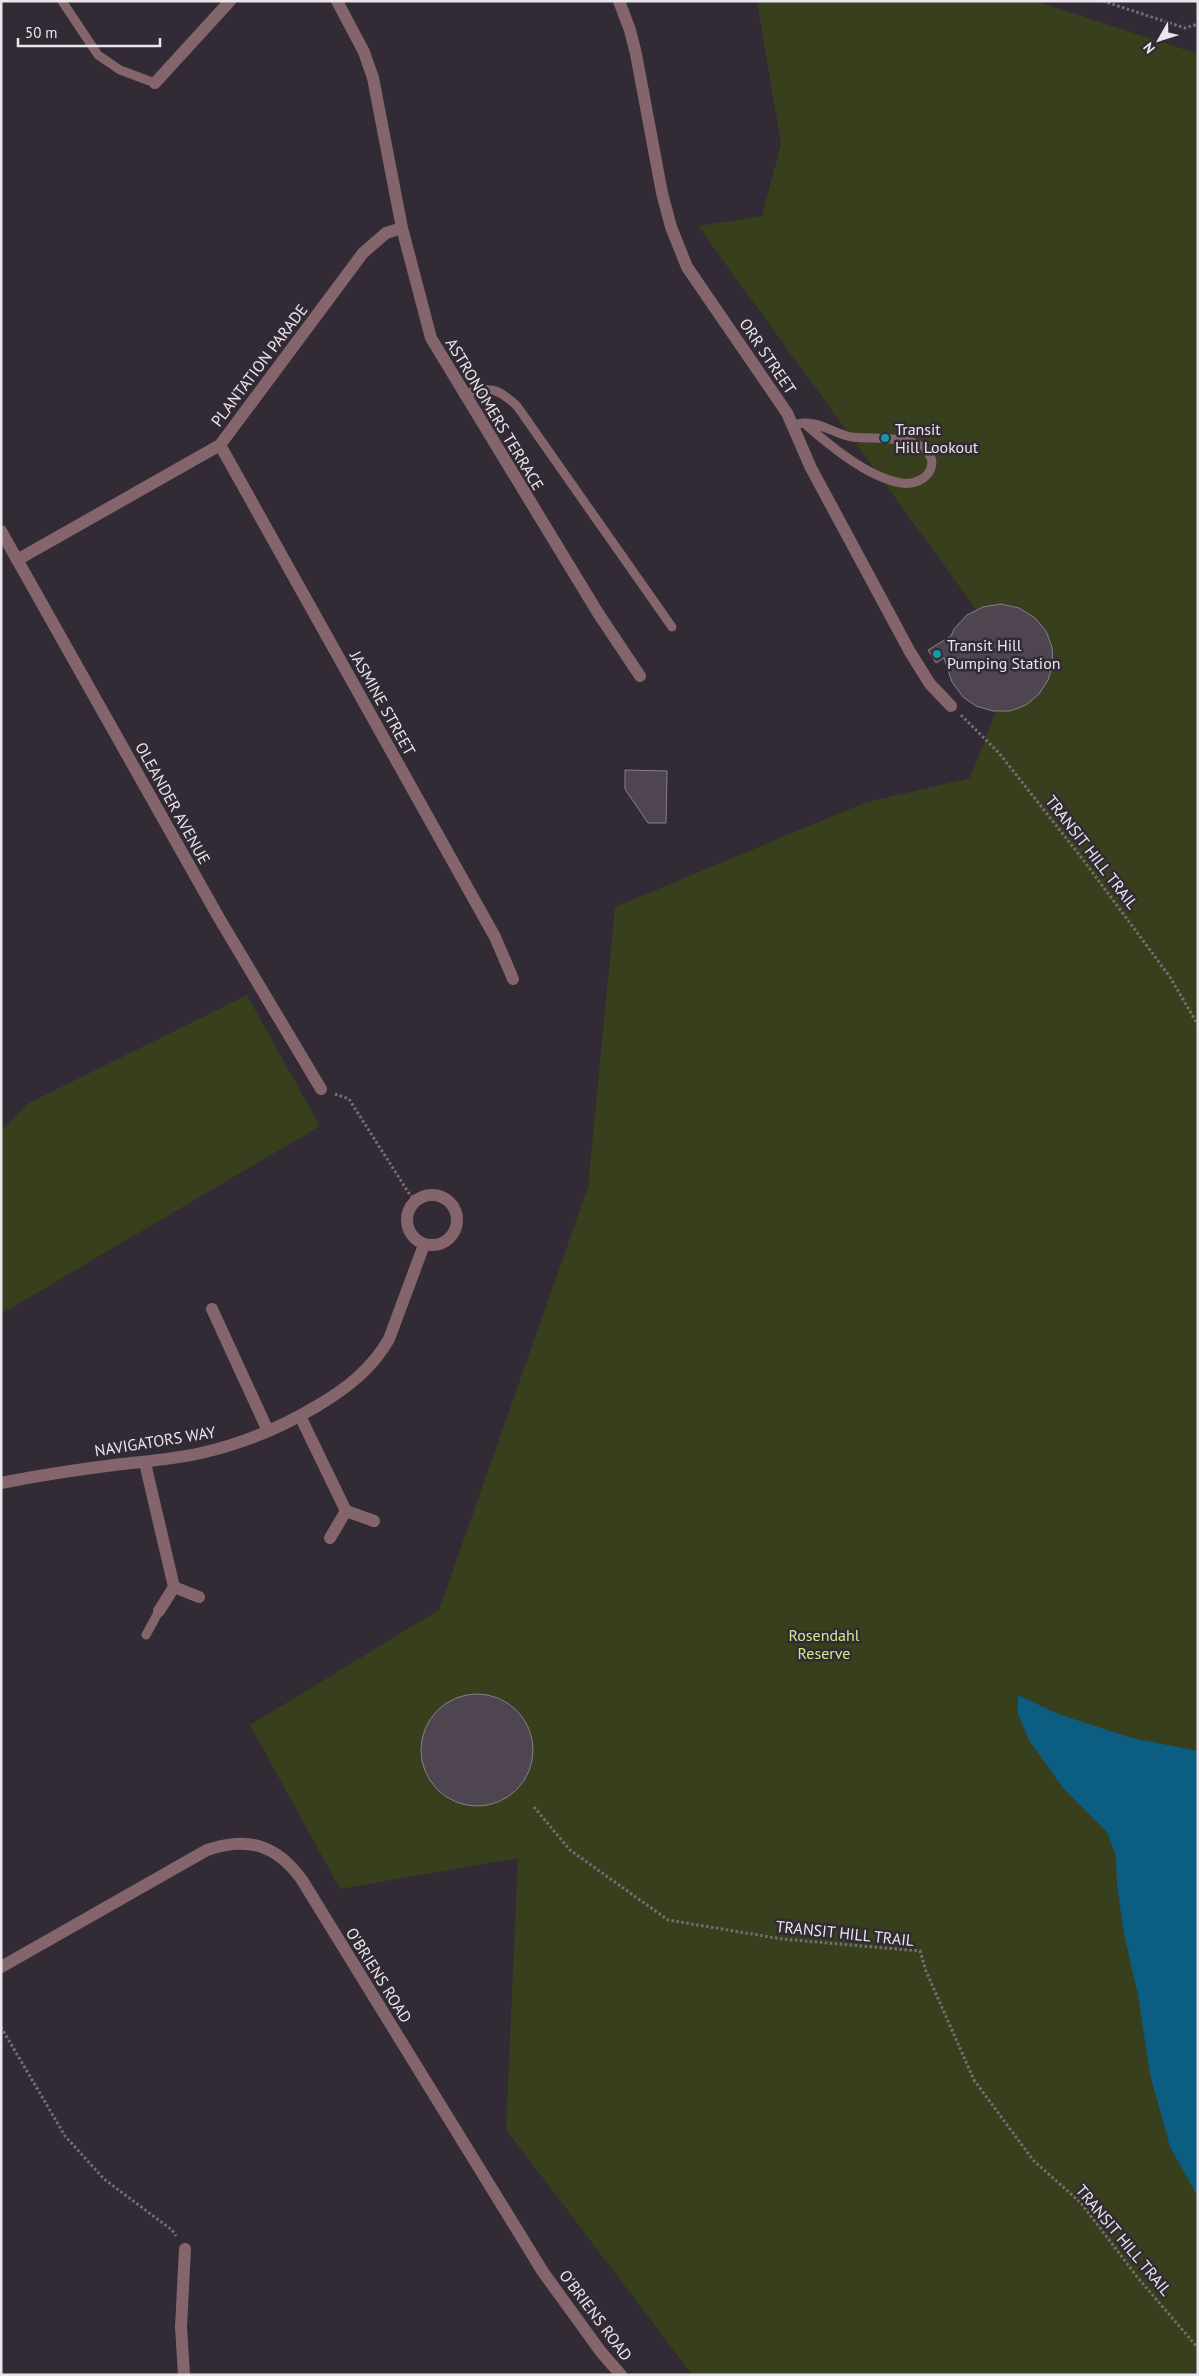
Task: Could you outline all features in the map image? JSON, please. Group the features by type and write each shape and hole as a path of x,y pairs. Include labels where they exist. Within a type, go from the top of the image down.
{"street":[{"path":"155,83 230,1"},
{"name":"ASTRONOMERS TERRACE","path":"337,1 364,52 373,78 402,228 431,338 463,394 593,605 640,676"},
{"name":"ORR STREET","path":"619,1 632,38 662,193 678,248 687,267 782,405 798,424 811,468 910,652 930,684 951,706"},
{"name":"PLANTATION PARADE","path":"17,560 220,445 363,253 386,233 402,228"},
{"name":"JASMINE STREET","path":"220,445 495,937 513,979"},
{"name":"OLEANDER AVENUE","path":"1,531 219,918 320,1089"},
{"path":"427,1195 439,1196 449,1201 456,1211 458,1222 454,1234 446,1242 436,1246 424,1245 414,1239 408,1230 407,1219 410,1209 416,1200 427,1195"},
{"name":"NAVIGATORS WAY","path":"1,1483 49,1474 145,1463 201,1453 268,1431 300,1416 333,1396 359,1377 382,1350 424,1245"},
{"path":"212,1309 268,1431"},
{"path":"300,1416 346,1511 374,1521"},
{"path":"145,1463 174,1587 159,1611"},
{"path":"330,1538 346,1511"},
{"path":"174,1587 199,1597"},
{"name":"O'BRIENS ROAD","path":"1,1967 207,1850 239,1843 263,1847 276,1853 290,1865 302,1880 543,2272 601,2352 621,2375"},
{"path":"184,2375 180,2327 185,2249"}],"lane":[{"path":"62,1 98,54 120,70 155,83"},
{"path":"463,394 485,388 494,389 502,393 517,406 672,627"},
{"path":"812,422 850,436 916,443 932,459 932,468 929,474 913,482 902,483 883,477 798,424 812,422"},
{"path":"146,1635 159,1611"}],"path":[{"path":"1103,1 1185,28 1198,24"},
{"name":"TRANSIT HILL TRAIL","path":"951,706 999,753 1081,856 1170,977 1198,1026"},
{"path":"320,1089 350,1099 410,1195 416,1200"},
{"name":"TRANSIT HILL TRAIL","path":"534,1807 570,1850 668,1920 782,1939 920,1951 926,1971 974,2080 1033,2160 1081,2203 1138,2278 1198,2348"},
{"path":"1,2027 65,2136 104,2179 172,2230 185,2249"}],"green space":[{"name":"Rosendahl Reserve","path":"757,1 1036,1 1198,54 1198,2375 692,2375 506,2129 518,1858 340,1889 250,1725 439,1610 588,1187 615,907 864,803 970,778 1015,663 698,226 762,216 781,144"},
{"path":"247,995 320,1126 1,1314 1,1131 27,1104"}],"water":[{"path":"1018,1695 1058,1714 1132,1738 1198,1751 1198,2197 1170,2147 1150,2074 1138,1995 1124,1934 1117,1885 1116,1856 1107,1832 1063,1788 1029,1740 1018,1714"}],"building":[{"path":"1001,604 1019,608 1035,618 1046,631 1052,647 1053,664 1048,680 1039,694 1026,705 1010,711 993,711 976,706 963,697 952,682 944,658 936,663 928,650 951,636 954,629 967,615 983,607"},
{"path":"625,770 667,771 666,823 648,823 625,789"},
{"path":"477,1694 498,1698 517,1710 529,1729 533,1750 529,1771 517,1790 498,1802 477,1806 456,1802 437,1790 425,1771 421,1750 425,1729 437,1710 456,1698"}],"place":[{"name":"Transit Hill Lookout","path":"885,438"},
{"name":"Transit Hill Pumping Station","path":"937,654"}]}
